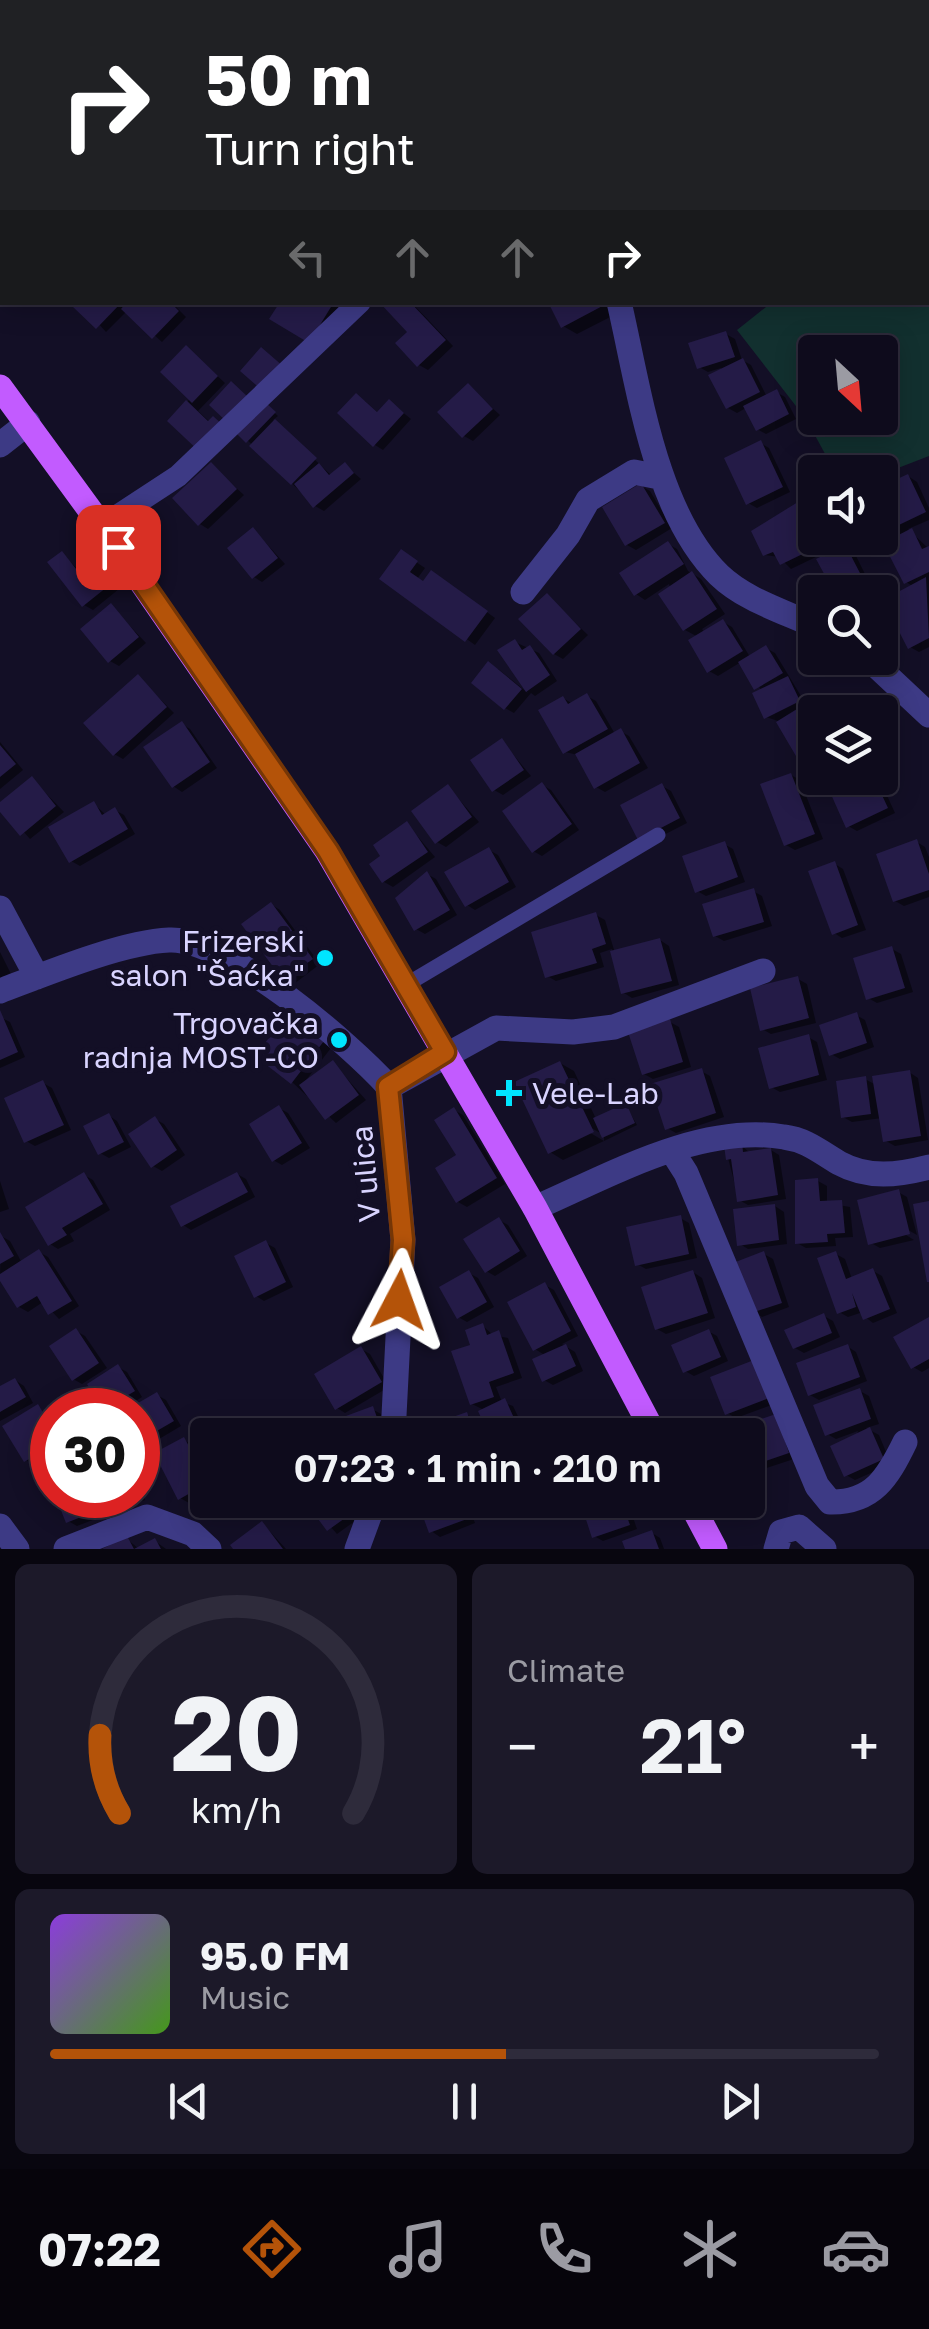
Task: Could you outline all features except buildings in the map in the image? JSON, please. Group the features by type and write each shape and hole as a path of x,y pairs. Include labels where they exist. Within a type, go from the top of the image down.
{"main road":[{"path":"0,387 328,851 534,1208 646,1418"},
{"path":"700,1518 716,1549"}],"street":[{"path":"120,514 178,476 357,305"},
{"path":"620,305 659,477 720,576 750,598 798,619"},
{"path":"0,445 28,422"},
{"path":"523,592 568,536 588,500 634,472 659,477"},
{"path":"886,675 929,715"},
{"path":"0,908 38,977"},
{"path":"0,991 151,942 190,942 218,951 349,1044 388,1087 445,1052 496,1028 573,1032 614,1027 763,971"},
{"name":"V ulica","path":"388,1087 403,1240 395,1418"},
{"path":"534,1208 672,1151 762,1134 808,1143 862,1173 898,1175 929,1167"},
{"path":"672,1151 686,1173 817,1486 830,1502 852,1502 885,1481 905,1442"},
{"path":"66,1549 147,1517 193,1534 210,1549"},
{"path":"357,1549 368,1518"},
{"path":"0,1526 17,1549"},
{"path":"776,1549 781,1532 799,1528 824,1549"}],"lane":[{"path":"404,986 658,835"}],"green space":[{"path":"768,305 929,305 929,456 898,468 898,455 826,455 815,435 898,435 898,335 798,335 798,409 737,330"}],"place":[{"name":"Frizerski salon \"Šaćka\"","path":"325,958"},
{"name":"Trgovačka radnja MOST-CO","path":"339,1040"},
{"name":"Vele-Lab","path":"509,1093"}],"route":[{"path":"118,547 328,851 445,1052 388,1087 403,1240 399,1300"}]}
